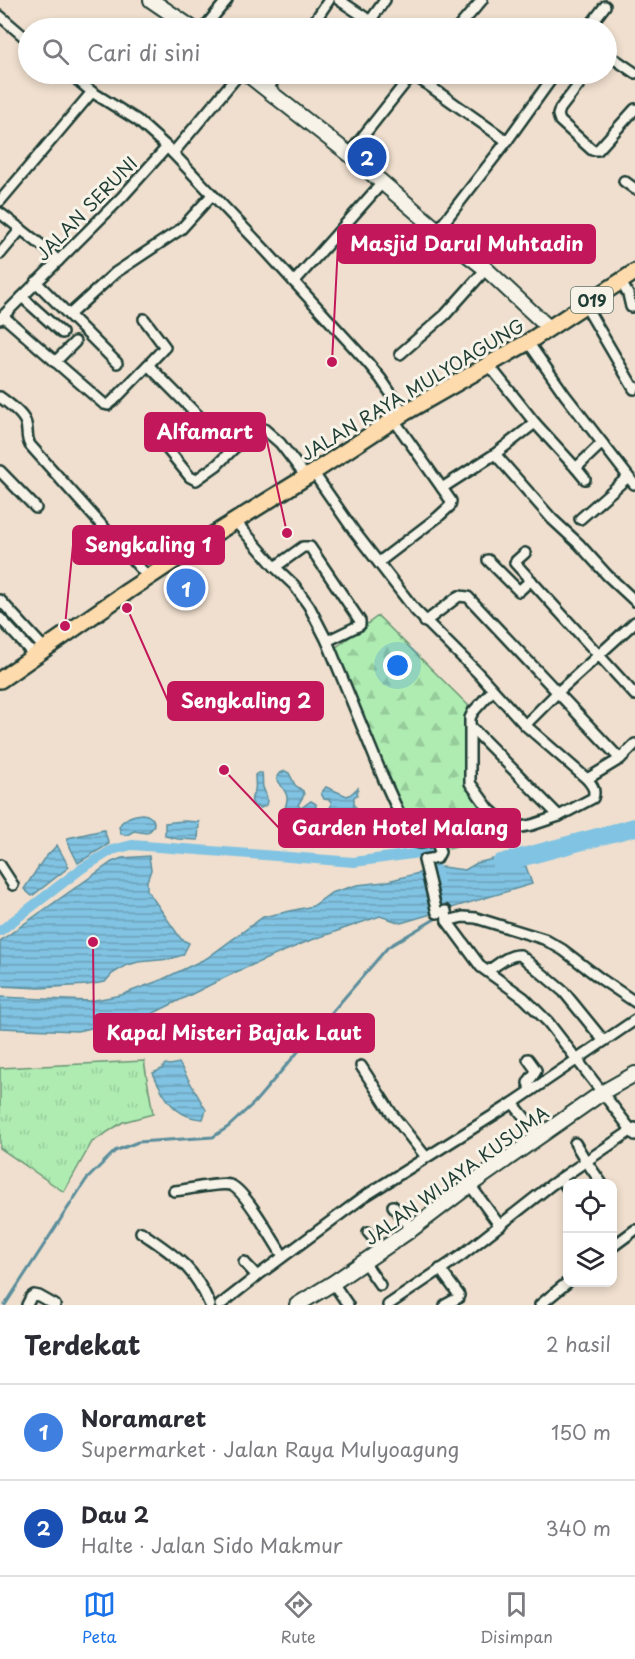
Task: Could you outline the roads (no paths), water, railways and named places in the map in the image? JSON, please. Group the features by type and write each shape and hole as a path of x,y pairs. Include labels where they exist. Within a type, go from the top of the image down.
{"main road":[{"path":"151,0 177,18"},
{"path":"260,84 349,154 486,269 549,328"},
{"name":"JALAN RAYA MULYOAGUNG","path":"0,680 235,521 399,417 528,342 635,272"},
{"name":"JALAN WIJAYA KUSUMA","path":"297,1305 412,1229 470,1185 603,1092 635,1074"}],"street":[{"path":"212,18 227,0"},
{"path":"317,18 329,0"},
{"path":"339,0 366,18"},
{"path":"372,18 385,0"},
{"path":"467,18 482,0"},
{"path":"596,18 605,6"},
{"path":"0,16 18,31"},
{"path":"617,61 635,73"},
{"path":"82,84 137,120 170,150 381,379 399,417 451,501 450,506 438,517 379,562"},
{"name":"JALAN SERUNI","path":"148,365 108,405 100,402 1,317 170,150 230,84"},
{"path":"267,90 271,84"},
{"path":"349,154 404,84"},
{"path":"429,84 507,141"},
{"path":"438,230 548,84"},
{"path":"579,84 560,109 558,116 560,121 592,150 598,150 635,109"},
{"path":"0,201 92,92"},
{"path":"624,181 635,189"},
{"path":"294,282 382,183"},
{"path":"69,315 115,273 181,229 213,195"},
{"path":"0,213 58,261"},
{"path":"0,254 21,229"},
{"path":"400,354 444,315 486,269"},
{"path":"36,282 117,363"},
{"path":"621,282 628,294 631,307"},
{"path":"22,297 62,333"},
{"path":"585,304 634,389"},
{"path":"144,319 165,347 148,365 226,445 234,448"},
{"path":"55,362 75,342"},
{"path":"528,342 631,481 580,519"},
{"path":"488,364 535,423 585,479"},
{"path":"0,397 24,420 26,437 30,445 148,578"},
{"path":"442,488 495,454 535,423"},
{"path":"164,445 190,477 196,480 217,465 255,429 264,429 309,475 425,622 477,672 525,725 590,783 595,794 593,798 559,816 532,825 512,828 489,808 471,783 469,757 470,718 492,691"},
{"path":"576,468 602,443"},
{"path":"495,454 552,519 635,601"},
{"path":"0,471 36,508"},
{"path":"235,521 302,595 327,641 409,835 416,842 436,842 440,852 429,860 442,914 481,967 524,998 548,1022 634,1131 586,1161 500,1226 388,1305"},
{"path":"275,567 303,547 310,547 360,621 360,624 327,641"},
{"path":"525,553 515,562 635,695"},
{"path":"488,560 519,591 531,580"},
{"path":"425,622 459,596 468,597 620,759"},
{"path":"0,600 40,653"},
{"path":"0,618 40,653"},
{"path":"525,725 598,654 635,622"},
{"path":"471,727 559,816"},
{"path":"590,783 635,744"},
{"path":"0,865 13,885"},
{"path":"442,914 476,918 544,939 635,1002"},
{"path":"488,971 516,954 520,955 564,992 603,1040"},
{"path":"220,1305 365,1196 513,1103 635,1020"},
{"path":"528,1059 536,1070 528,1083 532,1090"},
{"path":"362,1066 392,1114 426,1157"},
{"path":"513,1103 540,1137"},
{"path":"575,1143 599,1179"},
{"path":"174,1191 225,1184 236,1188 245,1197 283,1256"},
{"path":"470,1185 500,1226"},
{"path":"393,1206 412,1229"},
{"path":"617,1243 635,1230"},
{"path":"141,1232 190,1269 210,1305"},
{"path":"368,1232 383,1249"},
{"path":"244,1262 257,1276"},
{"path":"364,1262 380,1285"},
{"path":"440,1269 459,1295 458,1298 445,1305"},
{"path":"333,1283 348,1305"},
{"path":"540,1305 563,1286"},
{"path":"27,1305 34,1295 55,1305"}],"water":[{"path":"285,771 289,773 295,785 303,791 304,795 298,805 301,808 311,801 316,804 313,810 293,820 283,817 287,797 277,778"},
{"path":"262,773 267,798 266,805 261,808 255,807 252,800 255,775"},
{"path":"326,787 347,796 358,788 357,795 354,797 356,813 345,808 336,811 331,818 327,816 331,802 324,799 321,793"},
{"path":"142,814 153,819 152,829 146,833 134,831 127,835 121,834 119,827 123,821"},
{"path":"199,822 198,840 165,836 165,823"},
{"path":"104,830 109,844 78,863 67,841 68,838"},
{"path":"57,845 69,867 32,896 24,889 43,860"},
{"path":"521,852 532,884 401,923 380,916 306,942 236,972 148,1016 77,1031 0,1028 0,997 90,1001 121,995 161,980 207,958 263,917 313,906 331,893 357,885 384,882 442,867 465,870 477,863"},
{"path":"149,856 151,870 147,890 181,939 189,943 183,955 125,966 112,974 105,982 40,988 0,986 0,941 112,862 122,858"},
{"path":"179,1063 206,1110 203,1119 185,1115 171,1104 153,1073 162,1069 165,1064"}],"waterway":[{"path":"501,863 635,827"},
{"path":"0,931 81,869 112,850 132,845 354,862 426,852 431,855 439,880"},
{"path":"5,1305 86,1180 115,1151 138,1142 213,1137 228,1127 254,1103 388,947 440,916"}],"place":[{"name":"Dau 2","path":"367,157"},
{"name":"Masjid Darul Muhtadin","path":"332,362"},
{"name":"Alfamart","path":"287,533"},
{"name":"Noramaret","path":"186,588"},
{"name":"Sengkaling 2","path":"127,608"},
{"name":"Sengkaling 1","path":"65,626"},
{"name":"Garden Hotel Malang","path":"224,770"},
{"name":"Kapal Misteri Bajak Laut","path":"93,942"}]}
